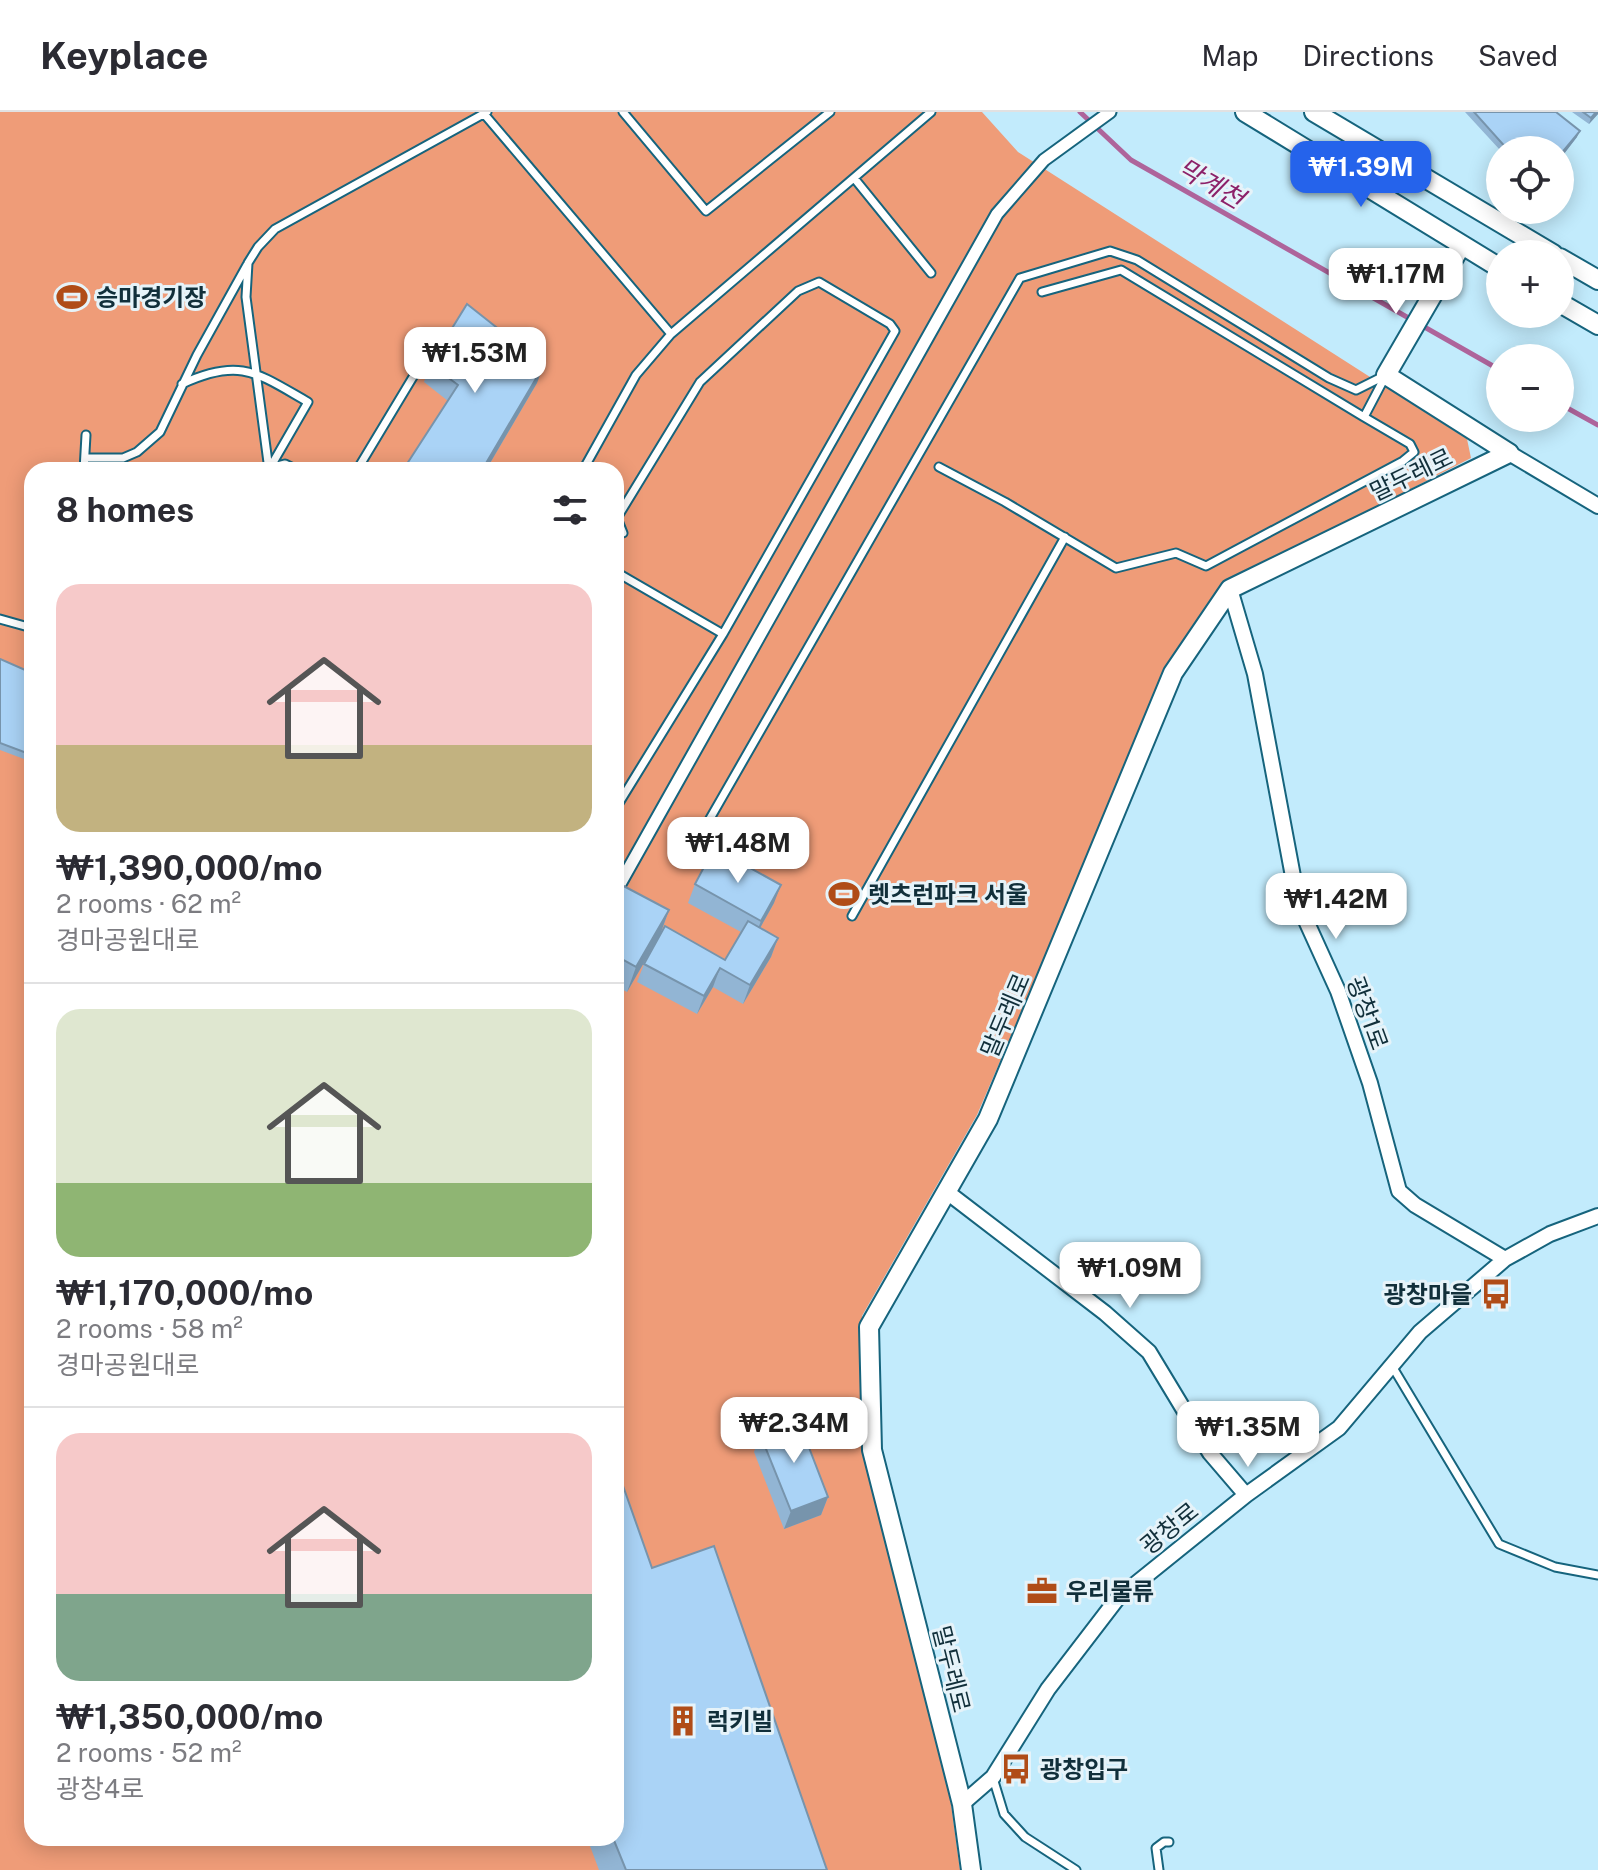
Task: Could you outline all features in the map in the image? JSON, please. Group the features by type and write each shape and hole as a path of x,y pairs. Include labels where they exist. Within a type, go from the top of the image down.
{"street":[{"path":"624,877 997,214 1044,160 1110,112"},
{"path":"1245,112 1486,260"},
{"path":"1314,112 1529,240"},
{"path":"1461,246 1390,368 1509,453 1598,506"},
{"path":"1574,266 1598,280"},
{"path":"1574,311 1598,325"},
{"name":"말두레로","path":"971,1870 962,1804 872,1450 869,1327 988,1119 1173,673 1230,589 1509,453"},
{"name":"광창1로","path":"1230,589 1255,674 1298,903 1338,991 1365,1070 1399,1191 1415,1205 1505,1259"},
{"path":"947,1192 1105,1313 1149,1352 1210,1453 1246,1495"},
{"name":"광창로","path":"962,1804 993,1777 1048,1689 1117,1599 1246,1495 1339,1428 1420,1332 1505,1259 1550,1234 1598,1216"}],"lane":[{"path":"623,112 706,211 830,112"},
{"path":"587,462 636,375 671,334 931,112"},
{"path":"85,458 110,460 137,452 160,432 182,384 248,263 275,229 486,114 671,334"},
{"path":"854,178 931,273"},
{"path":"700,836 1020,278 1110,251 1137,260 1329,378 1356,390 1390,368"},
{"path":"248,263 246,297 269,462"},
{"path":"939,467 1116,568 1176,553 1206,566 1403,461 1414,452 1410,444 1121,270 1042,292"},
{"path":"624,507 700,382 798,291 819,282 890,324 895,331 723,634 624,795"},
{"path":"362,462 425,357"},
{"path":"1364,417 1390,368"},
{"path":"182,384 209,372 236,369 258,373 308,402 274,462"},
{"path":"85,462 86,435"},
{"path":"852,916 1065,537"},
{"path":"624,577 723,634"},
{"path":"0,619 24,626"},
{"path":"1392,1366 1499,1544 1555,1567 1598,1575"},
{"path":"993,1777 1004,1814 1025,1837 1076,1870"},
{"path":"1159,1870 1156,1848 1169,1842"}],"shaded area":[{"name":"렛츠런파크 서울","path":"0,112 982,112 1018,152 1467,439 1471,458 1224,585 1167,673 977,1115 862,1316 861,1380 866,1451 946,1768 960,1870 0,1870"}],"building":[{"path":"1474,112 1556,112 1580,131 1574,138 1495,136"},
{"path":"467,304 544,365 487,462 408,462 458,385 430,364"},
{"path":"0,659 24,670 24,752 0,743"},
{"path":"714,848 781,885 761,921 695,884"},
{"path":"624,886 669,910 636,967 624,960"},
{"path":"748,921 778,938 750,985 720,968 704,996 644,964 665,926 725,960"},
{"path":"798,1419 828,1497 791,1511 760,1434"},
{"name":"럭키빌","path":"624,1489 652,1568 714,1546 827,1870 626,1870 616,1846 624,1846"}],"waterway":[{"name":"막계천","path":"1080,112 1131,160 1486,362"},
{"name":"막계천","path":"1574,412 1598,425"}],"place":[{"name":"승마경기장","path":"72,297"},
{"name":"렛츠런파크 서울","path":"844,894"},
{"name":"광창마을","path":"1496,1294"},
{"name":"우리물류","path":"1042,1591"},
{"name":"럭키빌","path":"683,1721"},
{"name":"광창입구","path":"1016,1769"}]}
